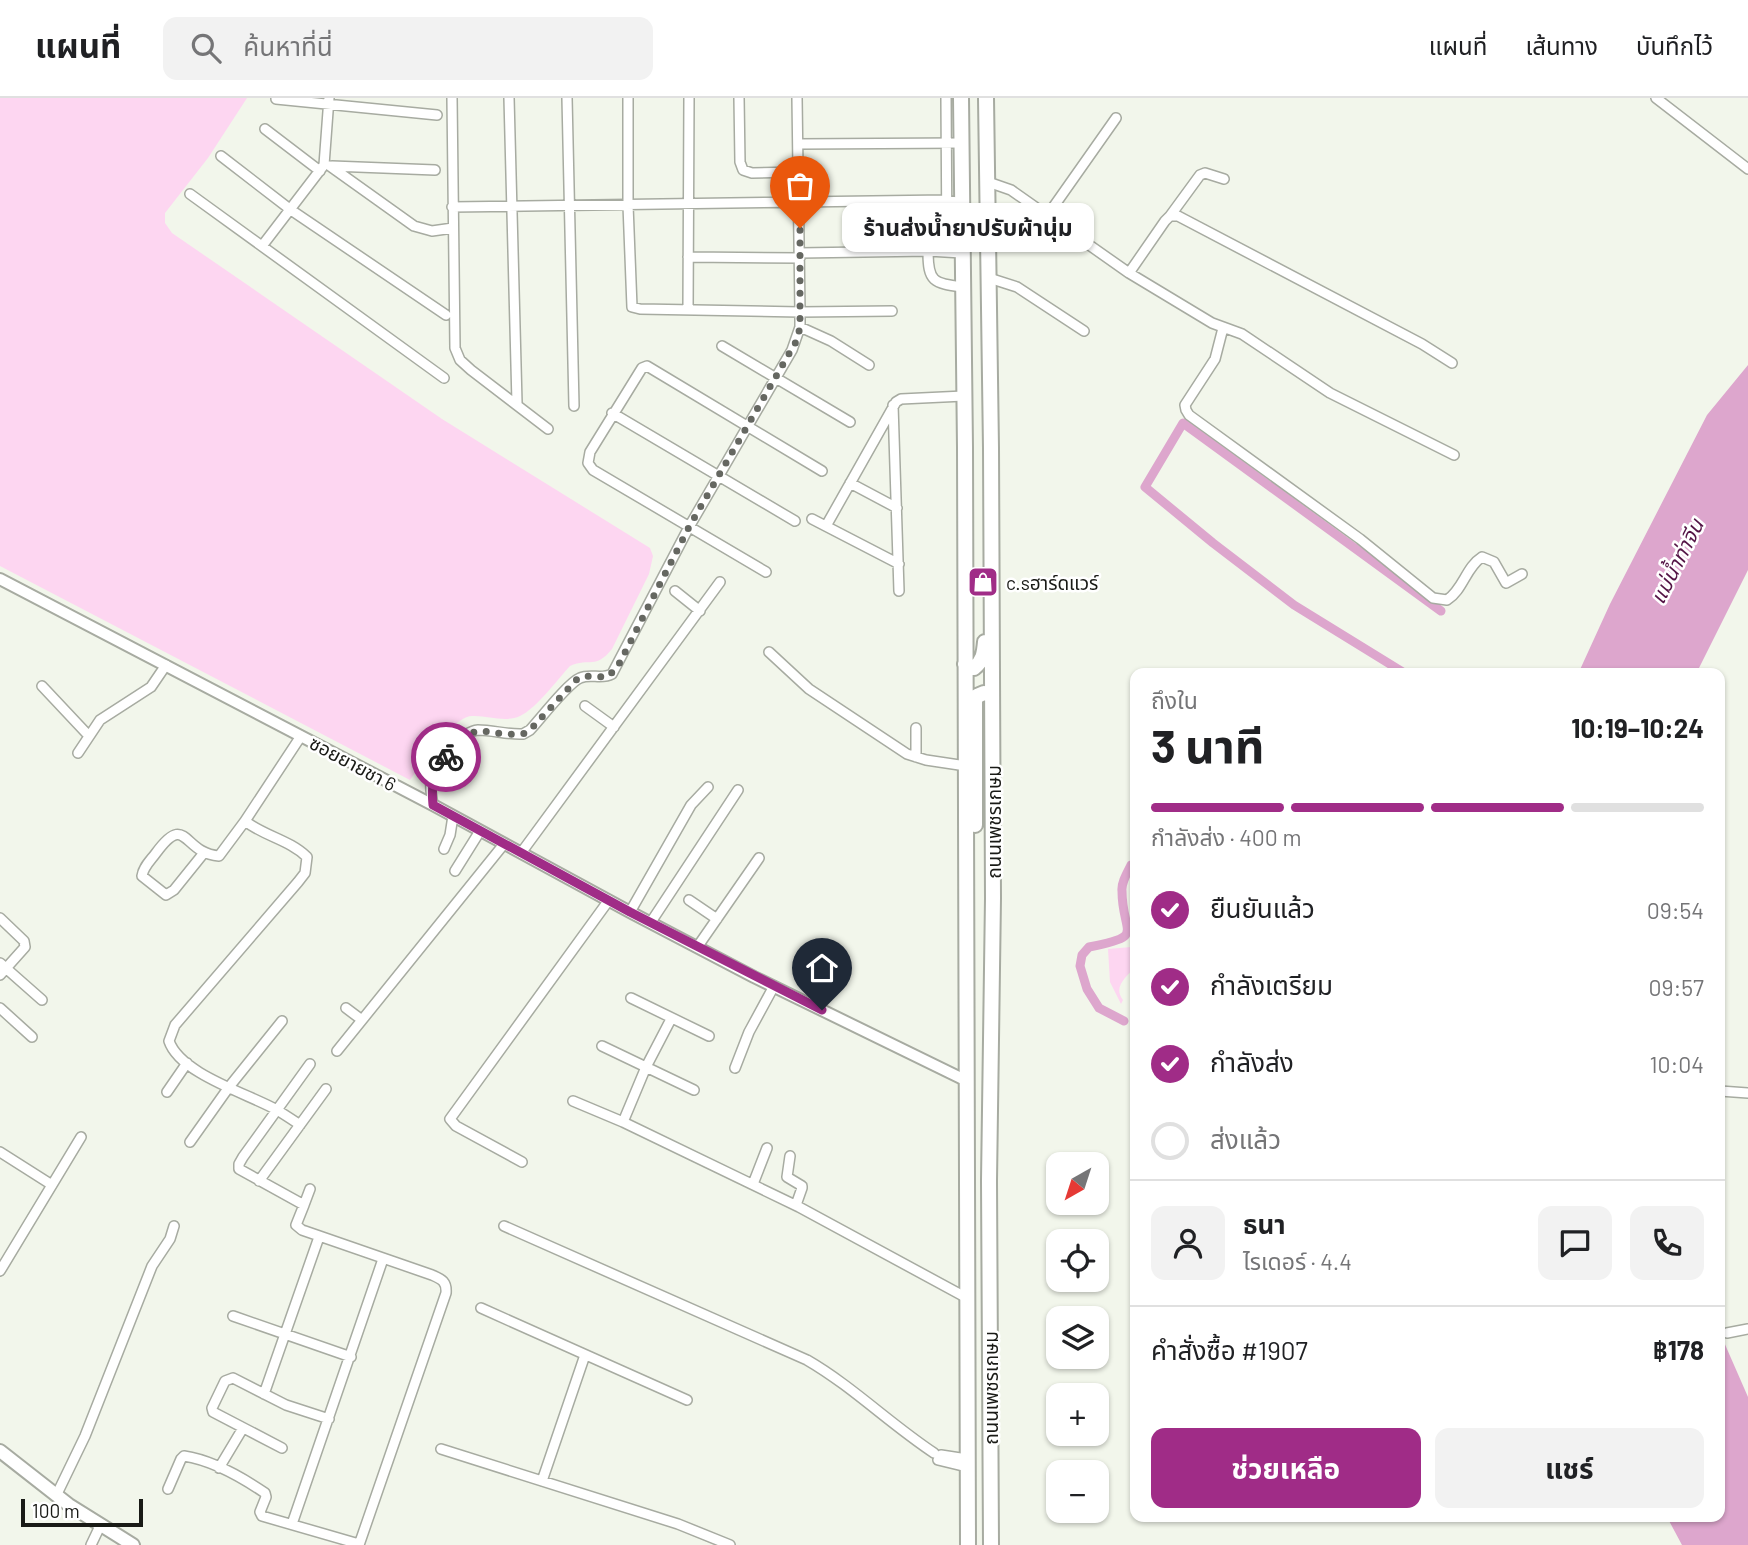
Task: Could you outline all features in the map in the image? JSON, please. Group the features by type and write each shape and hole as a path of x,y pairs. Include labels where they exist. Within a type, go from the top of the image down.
{"main road":[{"name":"ถนนเพชรเกษม","path":"961,98 954,143 961,203 955,252 963,287 968,1545"},
{"name":"ถนนเพชรเกษม","path":"986,98 992,549 993,898 989,1181 991,1545"},
{"path":"965,664 974,668 985,654 984,562 992,549"},
{"path":"966,861 972,859 975,838 975,701 984,693 992,695"},
{"path":"0,1451 56,1496 125,1543"}],"street":[{"path":"452,98 455,348 460,360 471,370 548,429"},
{"path":"509,98 517,403"},
{"path":"567,98 574,406"},
{"path":"628,98 632,307 800,312 892,311"},
{"path":"688,310 689,98"},
{"path":"739,98 740,162 743,170 752,173 800,172"},
{"path":"433,805 431,783 434,773 456,743 467,733 482,730 523,734 530,730 578,678 601,678 612,674 689,527 797,340 800,327 800,172 797,98"},
{"path":"688,257 955,252 946,200 954,143 946,98"},
{"path":"1656,98 1748,169"},
{"path":"276,99 328,101 437,115"},
{"path":"262,246 325,167 328,101"},
{"path":"1047,216 1116,118"},
{"path":"265,129 414,226 432,231 453,228"},
{"path":"799,144 954,143"},
{"path":"221,156 291,210 446,315"},
{"path":"325,167 435,170"},
{"path":"1129,273 1200,176 1205,173 1224,179"},
{"path":"988,182 1010,190 1129,273 1223,328 1242,334 1330,393 1454,455"},
{"path":"190,194 444,378"},
{"path":"452,207 946,200 961,203"},
{"path":"1170,216 1178,216 1422,344 1452,363"},
{"path":"928,251 928,272 931,278 944,284 963,287"},
{"path":"989,278 1017,287 1084,331"},
{"path":"800,327 831,341 869,365"},
{"path":"1223,328 1216,359 1185,405 1189,415 1433,597 1447,600 1452,596 1473,564 1482,557 1494,562 1506,583 1522,574"},
{"path":"722,346 850,422"},
{"path":"766,572 589,466 587,458 590,452 612,413 642,368 647,366 822,471"},
{"path":"826,526 894,405 901,399 964,396"},
{"path":"894,405 899,591"},
{"path":"612,413 795,521"},
{"path":"850,483 897,508"},
{"path":"812,519 899,564"},
{"name":"ซอยยายชา 6","path":"0,579 433,805 630,912 967,1080"},
{"path":"521,853 720,582"},
{"path":"675,591 700,611"},
{"path":"769,652 809,689 874,734 916,757 966,766"},
{"path":"78,753 106,715 150,687 166,665"},
{"path":"42,686 89,736"},
{"path":"585,706 614,727"},
{"path":"916,728 916,757"},
{"path":"203,854 174,890 166,895 142,876 168,836 175,834 183,835 203,854 219,856 246,821 301,736"},
{"path":"630,912 691,805 708,786"},
{"path":"651,922 738,790"},
{"path":"444,849 450,835 453,816"},
{"path":"246,821 307,857 305,873 260,929 175,1025 169,1041 172,1049 187,1063 300,1125"},
{"path":"455,871 480,831"},
{"path":"337,1051 504,844"},
{"path":"698,946 759,858"},
{"path":"522,1162 456,1126 450,1119 610,900"},
{"path":"689,900 717,919"},
{"path":"0,918 24,941 21,952 2,968 42,1000"},
{"path":"736,1068 749,1032 774,986"},
{"path":"631,998 709,1036"},
{"path":"0,1008 32,1037"},
{"path":"346,1008 362,1020"},
{"path":"623,1122 646,1067 671,1019"},
{"path":"190,1142 229,1087 282,1021"},
{"path":"601,1046 694,1090"},
{"path":"167,1092 187,1063"},
{"path":"304,1205 242,1172 239,1164 310,1064"},
{"path":"259,1181 326,1089"},
{"path":"1725,1091 1748,1093"},
{"path":"573,1101 623,1122 796,1205 967,1298"},
{"path":"0,1271 82,1137"},
{"path":"753,1184 767,1148"},
{"path":"0,1152 52,1185"},
{"path":"790,1156 788,1177 802,1188 796,1205"},
{"path":"167,1489 184,1456 219,1468 265,1493 261,1516 359,1544 446,1293 446,1286 443,1280 319,1237 296,1225 310,1189"},
{"path":"56,1496 85,1436 152,1266 170,1239 174,1226"},
{"path":"504,1226 807,1360 839,1380 936,1456 967,1463"},
{"path":"264,1394 319,1237"},
{"path":"292,1524 383,1259"},
{"path":"481,1308 687,1400"},
{"path":"233,1316 351,1357"},
{"path":"1727,1333 1748,1329"},
{"path":"542,1481 585,1354"},
{"path":"282,1448 213,1412 212,1408 225,1381 233,1378 301,1411 329,1419"},
{"path":"219,1468 243,1428"},
{"path":"441,1449 690,1528 730,1545"},
{"path":"91,1545 100,1526"}],"shaded area":[{"path":"0,98 247,98 208,158 165,213 165,223 172,233 442,419 650,548 653,556 649,574 612,649 597,661 570,666 540,700 520,716 508,719 478,716 464,718 438,742 410,780 0,566"},
{"path":"1130,947 1130,972 1119,990 1123,1000 1121,1004 1110,982 1108,949"}],"water":[{"name":"แม่น้ำท่าจีน","path":"1748,365 1748,570 1699,668 1581,668 1610,604 1707,415"},
{"path":"1725,1344 1748,1397 1748,1545 1682,1545 1670,1522 1725,1522"}],"waterway":[{"path":"1396,668 1294,605 1145,487 1183,423 1441,611"},
{"path":"1124,1021 1099,1008 1087,989 1080,966 1082,955 1089,947 1125,936 1127,925 1122,888 1130,867"}],"way so far":[{"path":"446,757 456,743 475,730 523,734 530,730 578,678 607,677 617,668 689,527 797,340 800,327 800,228"}],"place":[{"name":"ร้านส่งน้ำยาปรับผ้านุ่ม","path":"800,228"},
{"name":"c.sฮาร์ดแวร์","path":"983,582"}],"route":[{"path":"446,757 434,773 431,783 433,805 630,912 822,1010"}]}
